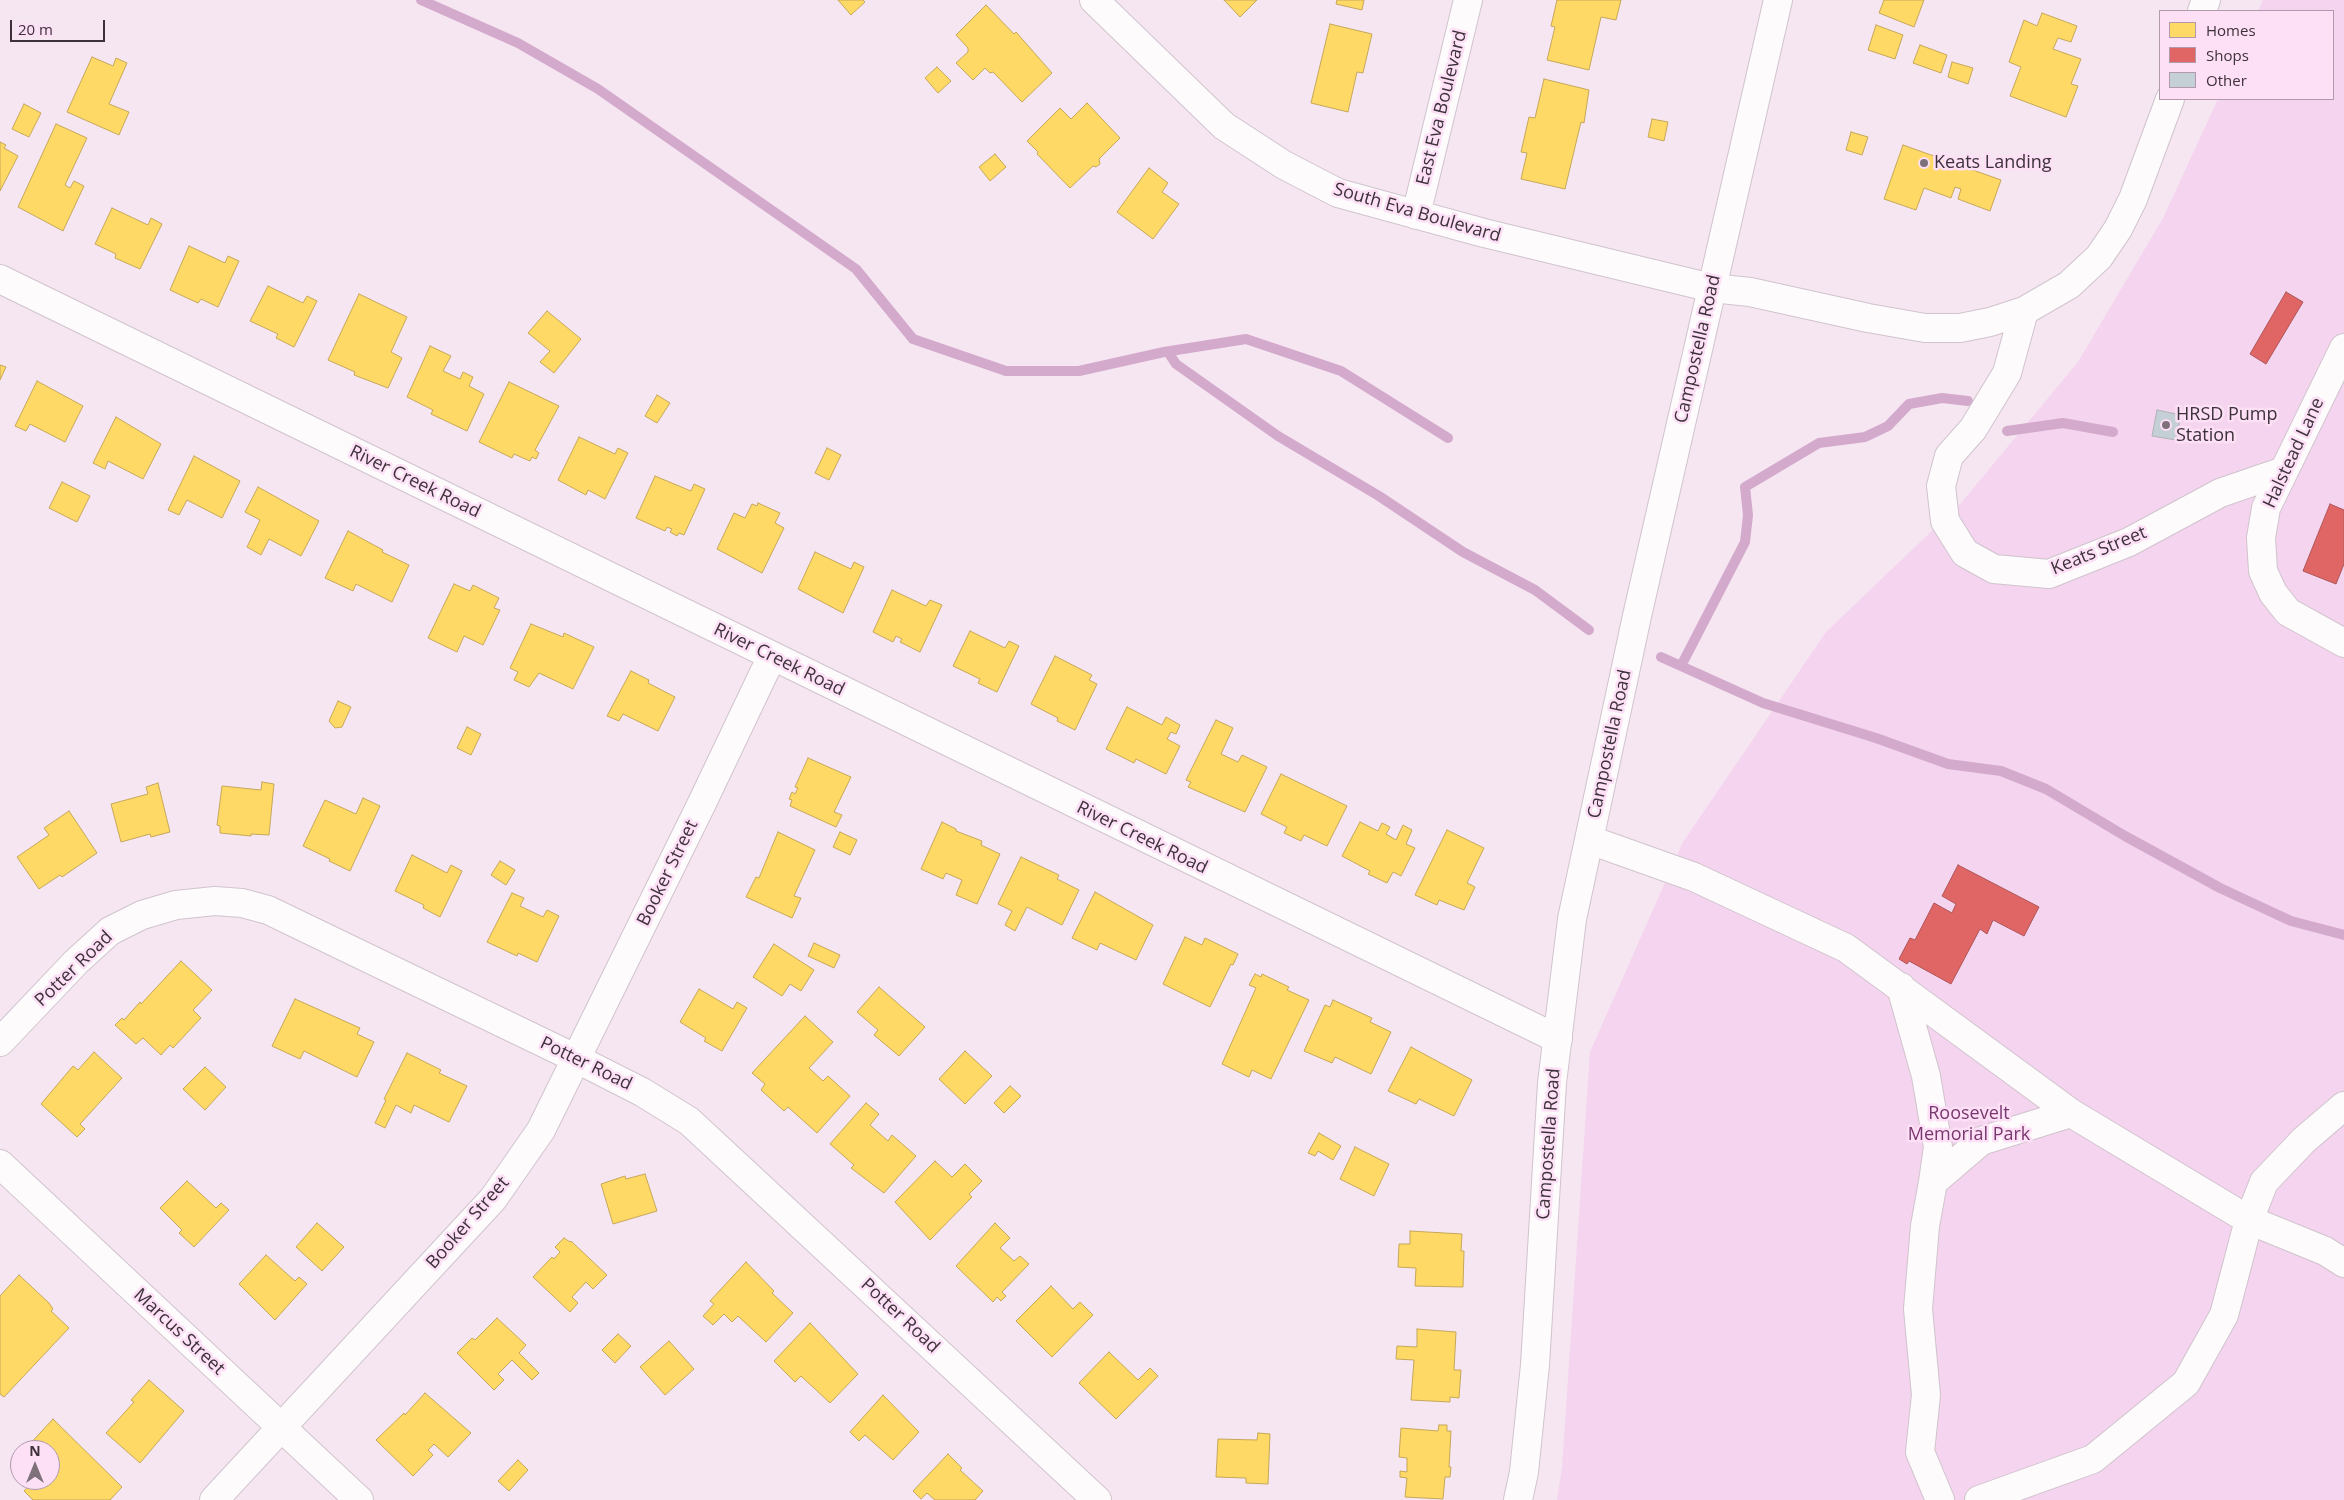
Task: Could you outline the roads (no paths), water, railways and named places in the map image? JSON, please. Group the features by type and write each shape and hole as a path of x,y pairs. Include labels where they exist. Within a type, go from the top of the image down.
{"street":[{"name":"South Eva Boulevard","path":"1094,0 1177,83 1224,126 1246,142 1338,193 1416,215 1712,288"},
{"name":"East Eva Boulevard","path":"1416,215 1468,0"},
{"name":"Campostella Road","path":"1518,1500 1524,1472 1535,1365 1546,1162 1572,920 1637,616 1778,0"},
{"path":"1712,288 1750,292 1868,318 1925,328 1960,328 1990,322 2024,311 2069,284 2099,257 2118,229 2133,199 2170,100"},
{"name":"River Creek Road","path":"0,279 1558,1039"},
{"name":"Keats Street","path":"2024,311 2007,373 1973,429 1949,456 1941,486 1945,521 1965,553 1994,569 2049,574 2129,542 2220,493 2284,471"},
{"name":"Halstead Lane","path":"2344,348 2266,508 2261,538 2263,571 2273,593 2288,612 2344,643"},
{"name":"Booker Street","path":"214,1500 493,1199 541,1130 772,656"},
{"path":"1590,840 1694,878 1846,948 2071,1113 2249,1220 2325,1251 2344,1263"},
{"name":"Potter Road","path":"0,1042 76,962 110,931 142,915 176,905 215,901 242,903 268,910 575,1058 642,1092 689,1121 1097,1500"},
{"path":"1901,987 1928,1085 1938,1147 1925,1226 1918,1309 1926,1395 1920,1452 1940,1500"},
{"path":"1980,1500 2093,1459 2186,1383 2224,1316 2249,1220 2264,1182 2304,1140 2344,1106"},
{"path":"1933,1182 1981,1141 2071,1113"},
{"name":"Marcus Street","path":"0,1164 359,1500"}],"waterway":[{"path":"421,0 518,43 598,89 856,269 913,339 1006,371 1079,371 1164,352 1246,339 1341,371 1448,438"},
{"path":"1168,352 1176,364 1278,436 1379,496 1463,552 1535,590 1589,630"},
{"path":"1681,666 1745,542 1748,515 1745,487 1819,443 1865,437 1888,426 1909,404 1942,398 1968,401"},
{"path":"2007,431 2063,423 2113,432"},
{"path":"1661,657 1763,703 1876,738 1948,764 2001,771 2046,789 2125,836 2220,888 2291,921 2344,935"}],"place":[{"name":"Keats Landing","path":"1924,163"},
{"name":"HRSD Pump Station","path":"2166,425"}],"park label":[{"name":"Roosevelt Memorial Park","path":"1969,1124"}]}
